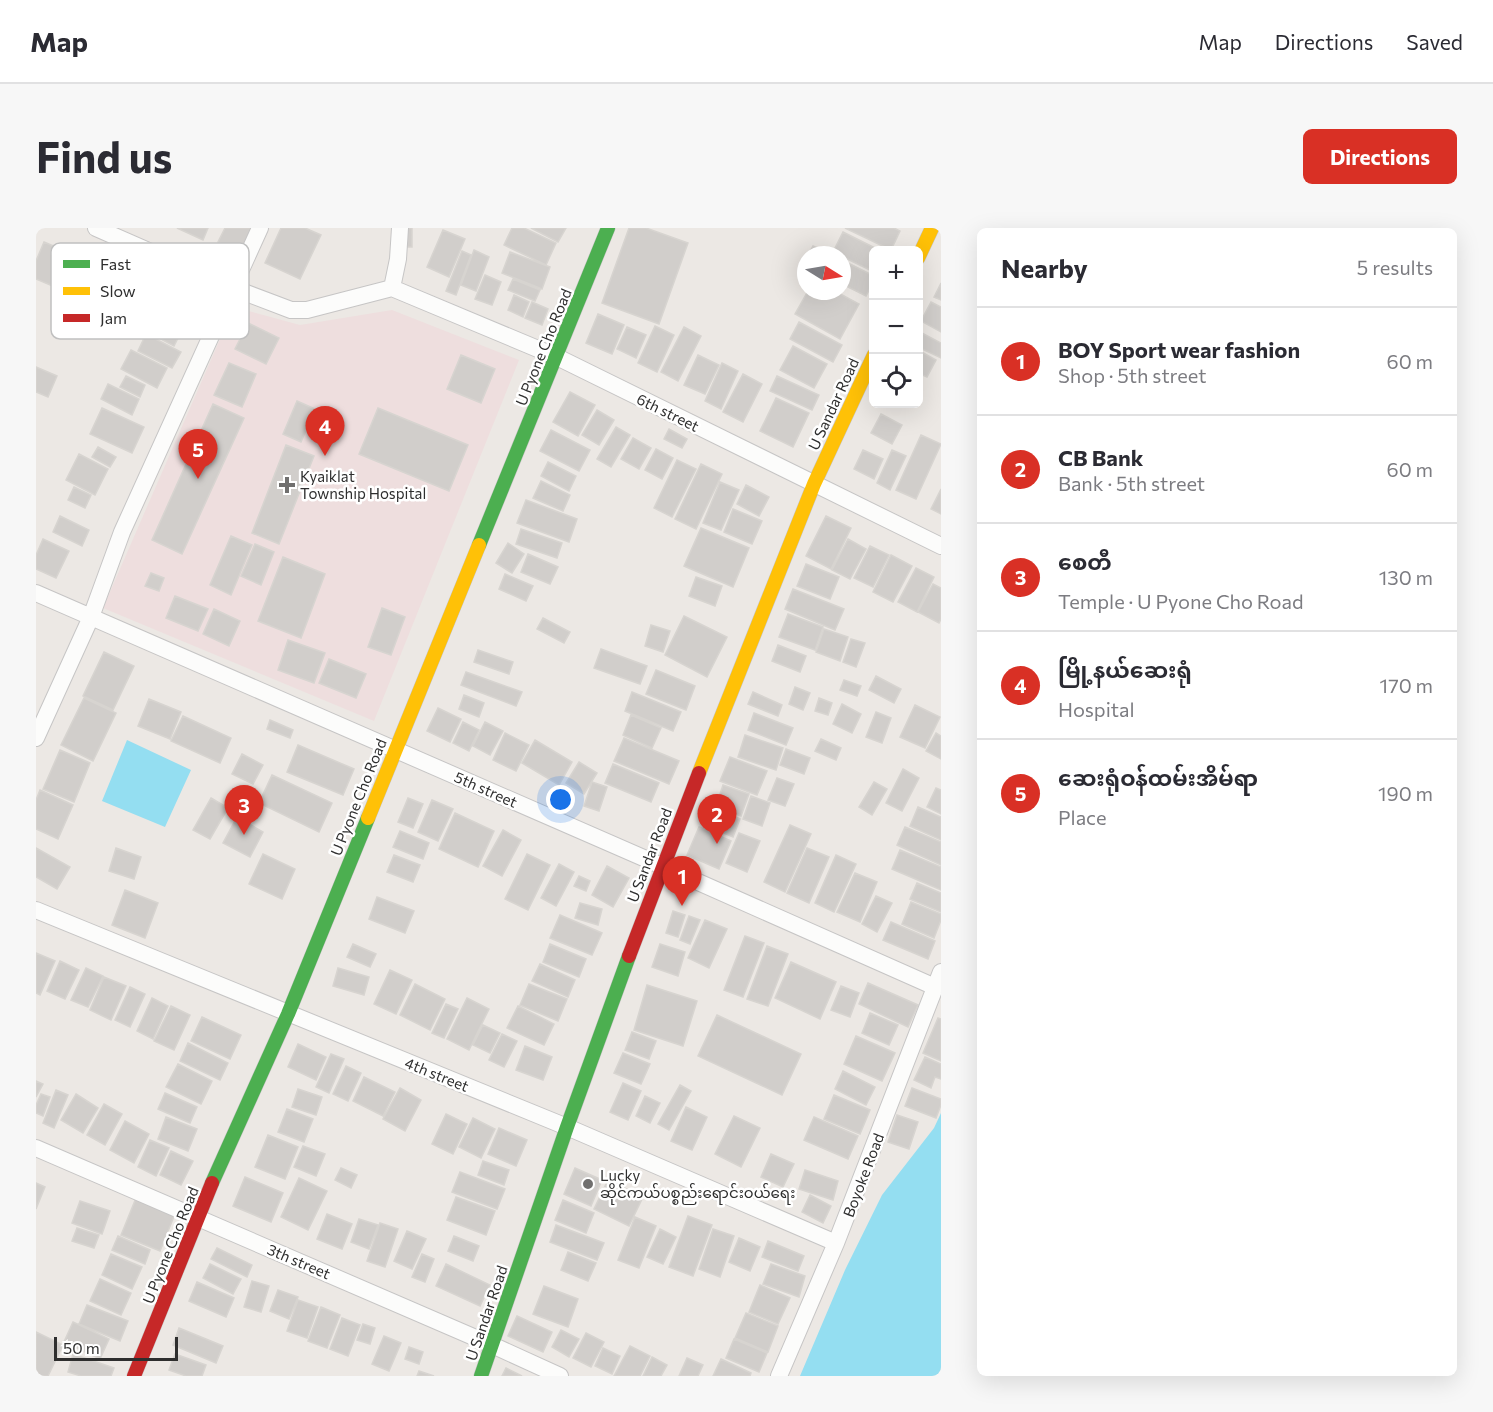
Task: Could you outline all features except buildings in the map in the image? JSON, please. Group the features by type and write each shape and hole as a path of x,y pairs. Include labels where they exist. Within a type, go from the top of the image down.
{"street":[{"path":"96,228 130,243"},
{"path":"249,252 260,228"},
{"path":"249,294 291,310 300,310 392,288 398,259 400,228"},
{"name":"U Pyone Cho Road","path":"134,1376 197,1218 288,1014 608,228"},
{"path":"923,247 932,228"},
{"name":"6th street","path":"392,288 557,357 941,546"},
{"path":"36,738 91,617 122,532 210,339"},
{"name":"U Sandar Road","path":"481,1376 567,1127 662,866 814,484 869,364"},
{"name":"5th street","path":"36,593 662,866 938,980"},
{"name":"4th street","path":"36,910 567,1127 836,1243"},
{"name":"Boyoke Road","path":"779,1376 836,1243 938,980"},
{"name":"3th street","path":"36,1148 560,1376"}],"shaded area":[{"path":"392,310 519,360 374,721 103,608 220,339 249,339 249,311 300,325"}],"water":[{"path":"127,740 191,770 165,827 102,801"},
{"path":"941,1113 941,1376 800,1376 845,1270 882,1195 934,1128"}],"traffic: fast":[{"path":"479,545 608,228"},
{"path":"212,1183 288,1014 368,818"},
{"path":"481,1376 629,956"}],"traffic: slow":[{"path":"923,247 932,228"},
{"path":"699,773 814,484 869,366"},
{"path":"368,818 479,545"}],"traffic: jam":[{"path":"629,956 699,773"},
{"path":"134,1376 212,1183"}],"place":[{"name":"မြို့နယ်ဆေးရုံ","path":"325,456"},
{"name":"ဆေးရုံဝန်ထမ်းအိမ်ရာ","path":"198,479"},
{"name":"Kyaiklat Township Hospital","path":"287,485"},
{"name":"စေတီ","path":"244,835"},
{"name":"CB Bank","path":"717,844"},
{"name":"BOY Sport wear fashion","path":"682,906"},
{"name":"Lucky ဆိုင်ကယ်ပစ္စည်းရောင်း၀ယ်ရေး","path":"588,1184"}]}
